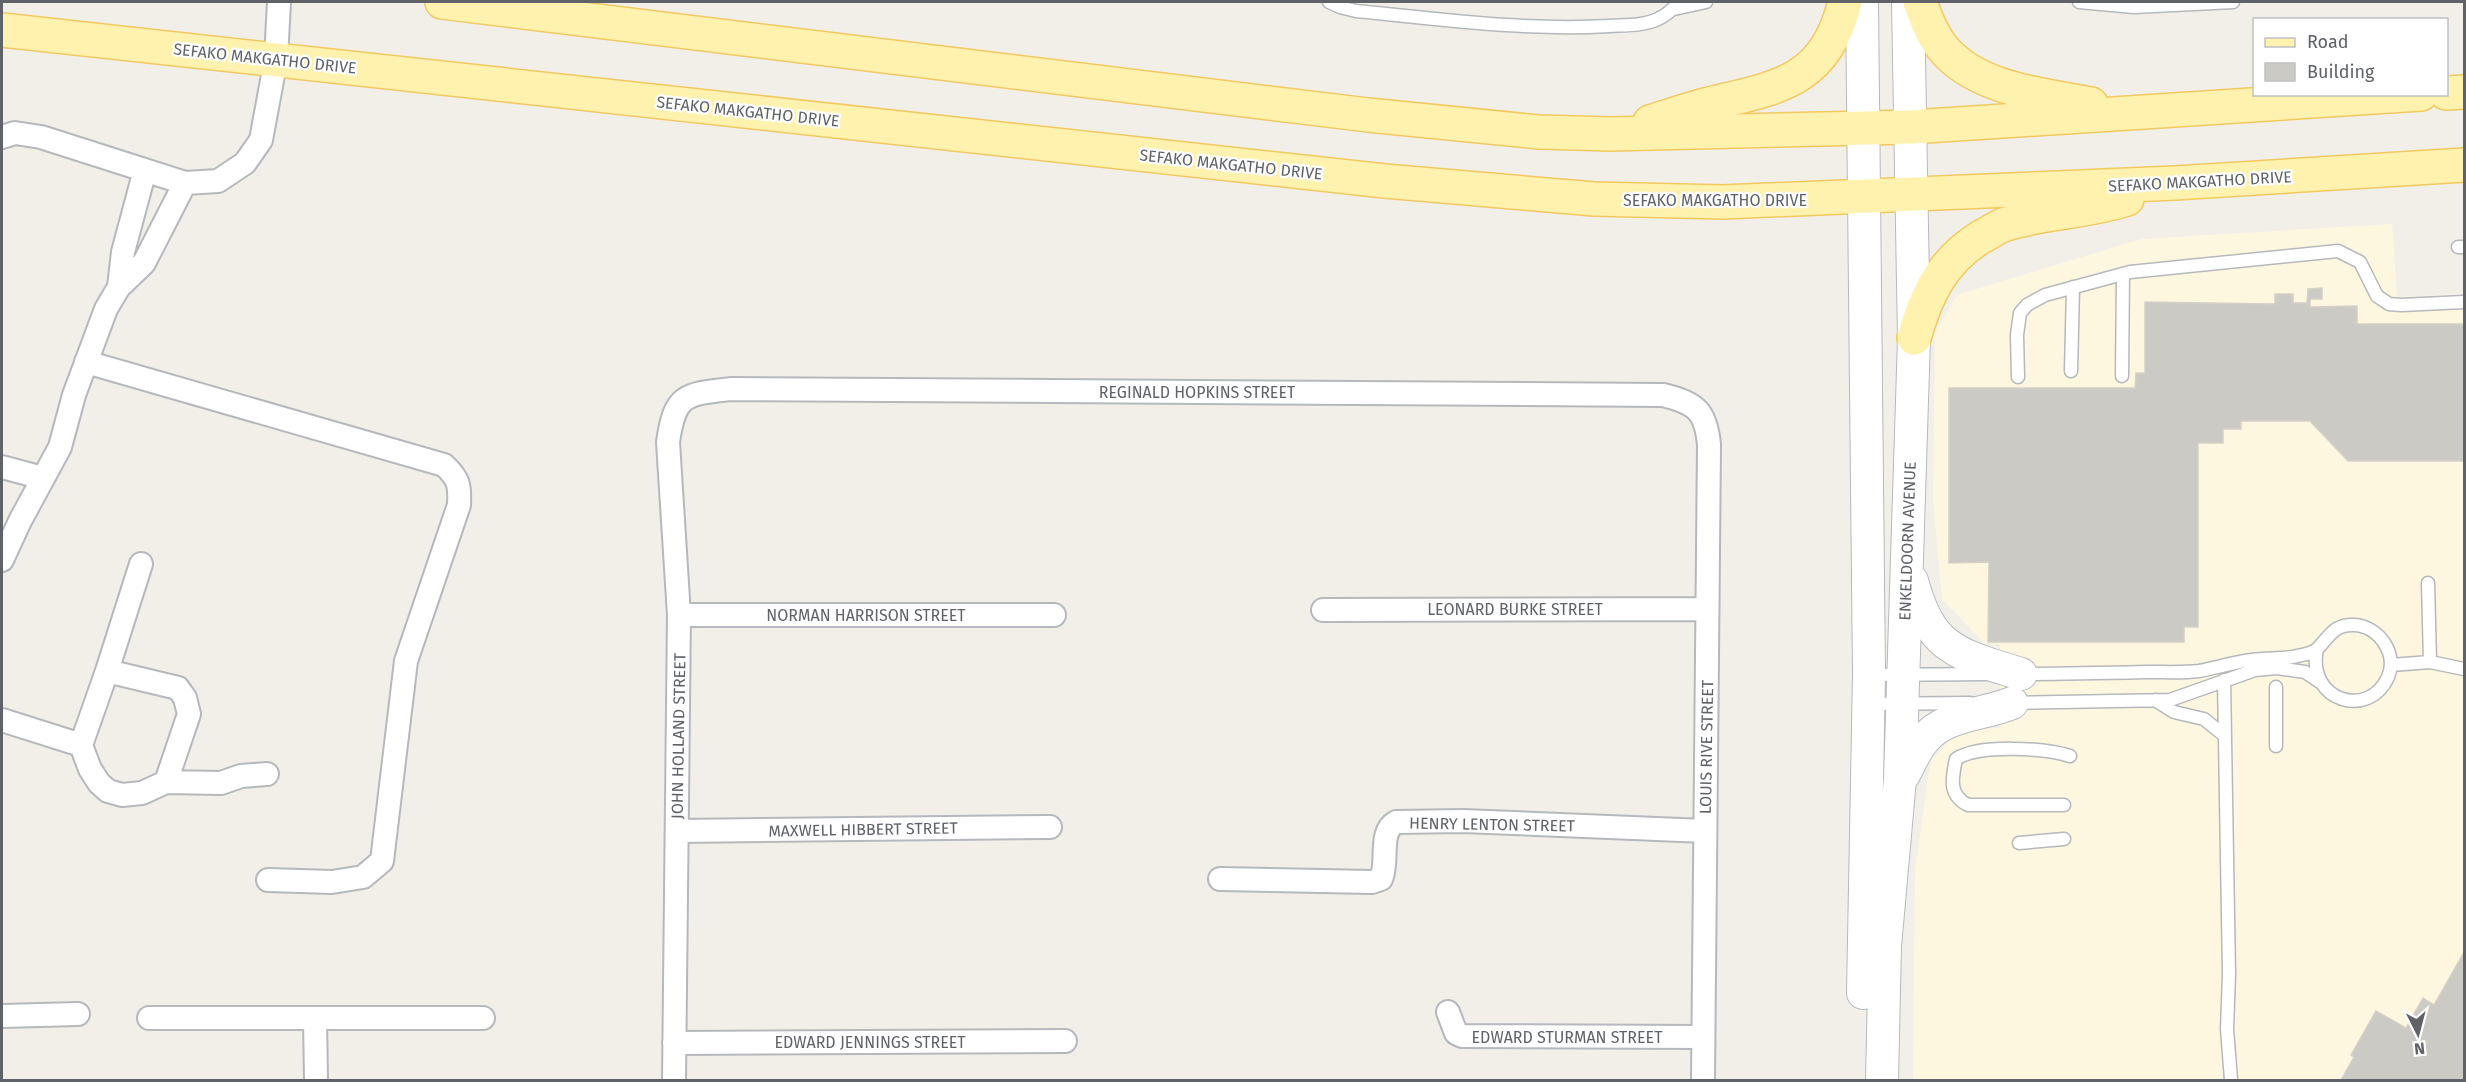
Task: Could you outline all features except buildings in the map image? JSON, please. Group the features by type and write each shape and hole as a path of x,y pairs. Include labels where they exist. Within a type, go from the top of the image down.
{"main road":[{"path":"442,2 1379,116 1539,132 1611,134 1864,128 2391,96"},
{"path":"1611,134 1716,102 1769,90 1791,80 1813,63 1828,46 1845,2"},
{"path":"1920,2 1930,28 1943,48 1958,62 1980,76 2031,92 2137,113"},
{"name":"SEFAKO MAKGATHO DRIVE","path":"2,30 1385,181 1594,199 1723,202 1911,192 2175,183 2464,165"},
{"path":"2448,93 2464,92"},
{"path":"1914,338 1926,300 1944,270 1955,256 1994,230 2016,222 2121,201 2175,183"}],"street":[{"path":"2,137 15,133 27,134 185,183 218,181 245,163 261,140 276,59 279,2"},
{"path":"1862,2 1869,689 1862,1080"},
{"name":"ENKELDOORN AVENUE","path":"1882,1080 1885,946 1900,779 1914,338 1908,2"},
{"path":"119,287 123,252 145,170"},
{"path":"2,560 7,534 60,447 86,362 106,309 119,287 144,263 185,183"},
{"path":"86,362 444,465 455,475 460,490 459,506 406,661 382,861 363,877 332,882 268,880"},
{"name":"REGINALD HOPKINS STREET","path":"686,398 703,392 731,389 1663,395 1686,400 1703,415"},
{"name":"JOHN HOLLAND STREET","path":"674,1080 679,615 668,442 677,406 686,398"},
{"name":"LOUIS RIVE STREET","path":"1703,415 1707,426 1709,446 1703,1080"},
{"path":"2,467 43,478"},
{"path":"1900,779 1923,741 1940,725 1964,716 1994,711 2017,688 1941,641 1921,611 1907,557"},
{"path":"141,564 81,745 90,769 99,783 108,791 122,795 142,793 166,782 221,783 241,776 267,774"},
{"name":"LEONARD BURKE STREET","path":"1323,610 1707,609"},
{"name":"NORMAN HARRISON STREET","path":"679,615 1054,615"},
{"path":"107,671 178,688 185,698 189,714 166,782"},
{"path":"2,720 81,745"},
{"name":"HENRY LENTON STREET","path":"1220,879 1372,882 1381,879 1384,872 1386,834 1389,826 1396,822 1463,821 1705,831"},
{"name":"MAXWELL HIBBERT STREET","path":"677,831 1050,827"},
{"name":"EDWARD STURMAN STREET","path":"1448,1012 1452,1028 1462,1036 1702,1037"},
{"path":"2,1016 78,1014"},
{"path":"149,1018 483,1018"},
{"path":"315,1018 316,1080"},
{"name":"EDWARD JENNINGS STREET","path":"674,1043 1065,1041"}],"lane":[{"path":"1329,2 1340,7 1356,6 1488,23 1576,28 1639,24 1658,19 1677,5 1706,2"},
{"path":"2079,2 2134,7 2233,2"},
{"path":"2018,377 2017,334 2020,313 2027,305 2045,295 2123,274 2338,251 2360,262 2377,296 2389,304 2464,302"},
{"path":"2122,376 2123,274"},
{"path":"2071,371 2073,287"},
{"path":"2428,583 2430,662"},
{"path":"1869,689 2017,688 2155,700 2180,698 2255,670 2277,668 2305,672 2335,696 2356,701 2376,693 2389,676 2390,653 2385,642 2367,627 2343,626 2332,631 2317,649 2315,661 2320,682"},
{"path":"1869,689 2017,688 2198,671 2253,660 2290,657 2317,649"},
{"path":"2391,665 2430,662 2464,669"},
{"path":"2224,680 2230,1080"},
{"path":"2276,687 2276,746"},
{"path":"2155,700 2174,712 2204,719 2225,736"},
{"path":"2064,805 1968,805 1958,800 1954,792 1953,776 1956,759 1966,753 2031,750 2070,756"},
{"path":"2019,843 2064,839"}],"shaded area":[{"path":"2392,224 2397,297 2464,294 2464,1080 1913,1080 1915,873 1929,771 1932,760 1960,730 2000,728 2000,644 1984,643 1942,599 1933,500 1935,333 1957,295 2141,239"}]}
